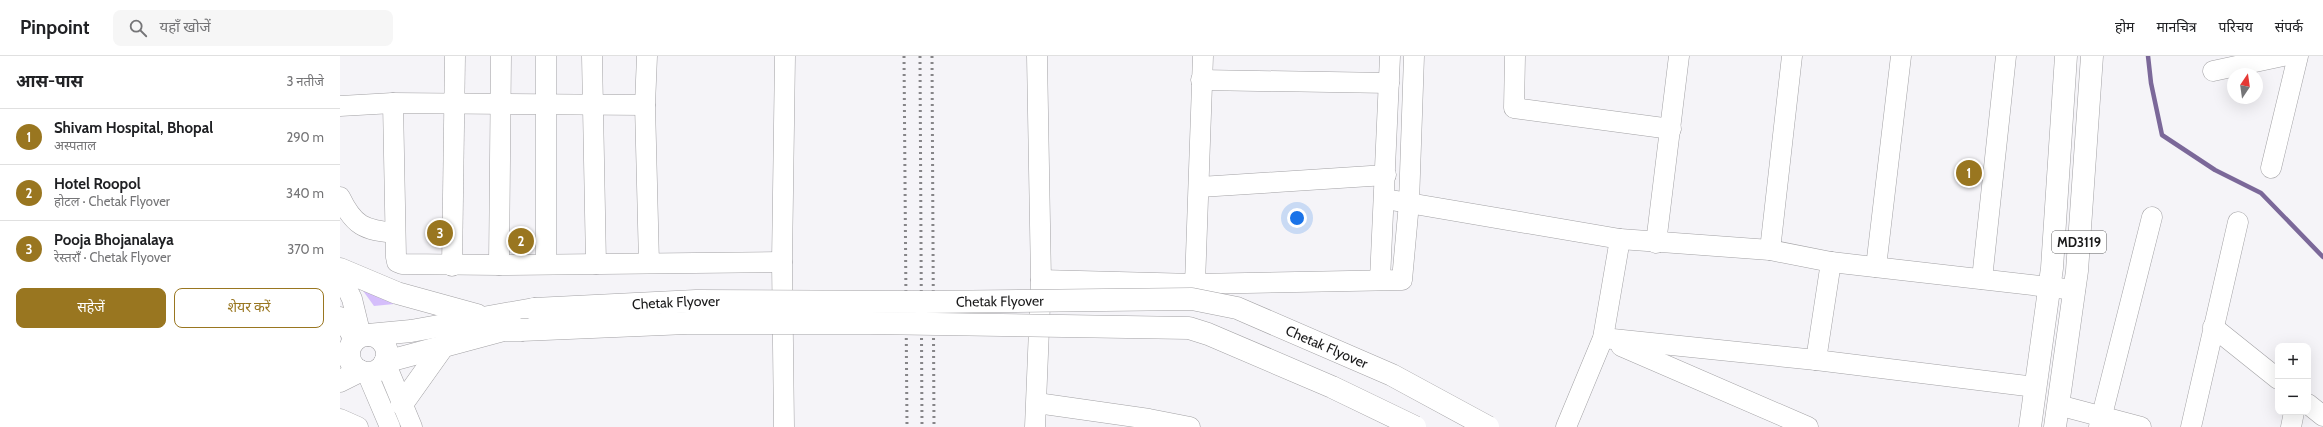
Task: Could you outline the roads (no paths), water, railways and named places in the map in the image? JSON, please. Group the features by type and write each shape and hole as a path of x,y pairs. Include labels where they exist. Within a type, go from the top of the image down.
{"main road":[{"name":"MD3119","path":"2030,427 2049,286 2066,56"},
{"name":"MD3119","path":"2055,427 2075,290 2092,56"},
{"path":"340,269 396,293 485,317"},
{"name":"Chetak Flyover","path":"352,343 534,309 696,301 924,302 1192,299 1237,308 1392,375 1488,427"},
{"name":"Chetak Flyover","path":"340,381 370,369 444,345 504,330 687,323 846,323 1189,328 1208,334 1332,387 1415,427"},
{"path":"381,341 387,355 370,369 350,361 352,343 381,341"},
{"path":"402,404 444,345"}],"street":[{"path":"452,266 454,56"},
{"path":"499,266 501,56"},
{"path":"546,56 544,103 546,264"},
{"path":"592,56 596,264"},
{"path":"647,56 645,105 649,263"},
{"path":"784,427 782,262 785,56"},
{"path":"1035,427 1041,280 1037,56"},
{"path":"1195,284 1200,187 1203,56"},
{"path":"1380,280 1385,199 1390,56"},
{"path":"1041,280 1195,284 1402,280 1409,203 1414,56"},
{"path":"1515,56 1514,108 1671,129"},
{"path":"1656,243 1679,56"},
{"path":"1770,250 1792,56"},
{"path":"1876,266 1901,56"},
{"path":"1982,278 2006,56"},
{"path":"2213,71 2283,56"},
{"path":"2271,168 2298,56"},
{"path":"1202,80 1389,83"},
{"path":"340,106 393,103 454,104 501,102 645,105"},
{"path":"393,103 395,233 397,262 402,264 452,266 782,262"},
{"path":"1200,187 1386,175"},
{"path":"340,197 346,210 358,224 372,231 395,233"},
{"path":"1385,199 1620,239 1656,243 1770,250 1831,262 1982,278 2075,290"},
{"path":"2100,422 2152,217"},
{"path":"2191,427 2238,222"},
{"path":"1566,427 1603,338 1620,239"},
{"path":"1816,360 1831,262"},
{"path":"340,274 352,299 352,343"},
{"path":"340,317 352,343"},
{"path":"2213,327 2275,377"},
{"path":"1603,338 1816,360 2035,387"},
{"path":"1603,338 1808,427"},
{"path":"370,369 402,404 412,427"},
{"path":"370,369 390,427"},
{"path":"1037,403 1149,419 1190,427"},
{"path":"2058,406 2100,422 2141,427"},
{"path":"2311,406 2323,416"},
{"path":"2291,427 2293,415"},
{"path":"340,419 358,427"}],"waterway":[{"path":"2148,56 2151,83 2162,135 2215,170 2261,193 2323,257"}],"railway":[{"path":"904,56 907,427"},
{"path":"920,56 922,427"},
{"path":"932,56 934,427"}],"place":[{"name":"Shivam Hospital, Bhopal","path":"1969,173"},
{"name":"Pooja Bhojanalaya","path":"440,233"},
{"name":"Hotel Roopol","path":"521,241"}]}
